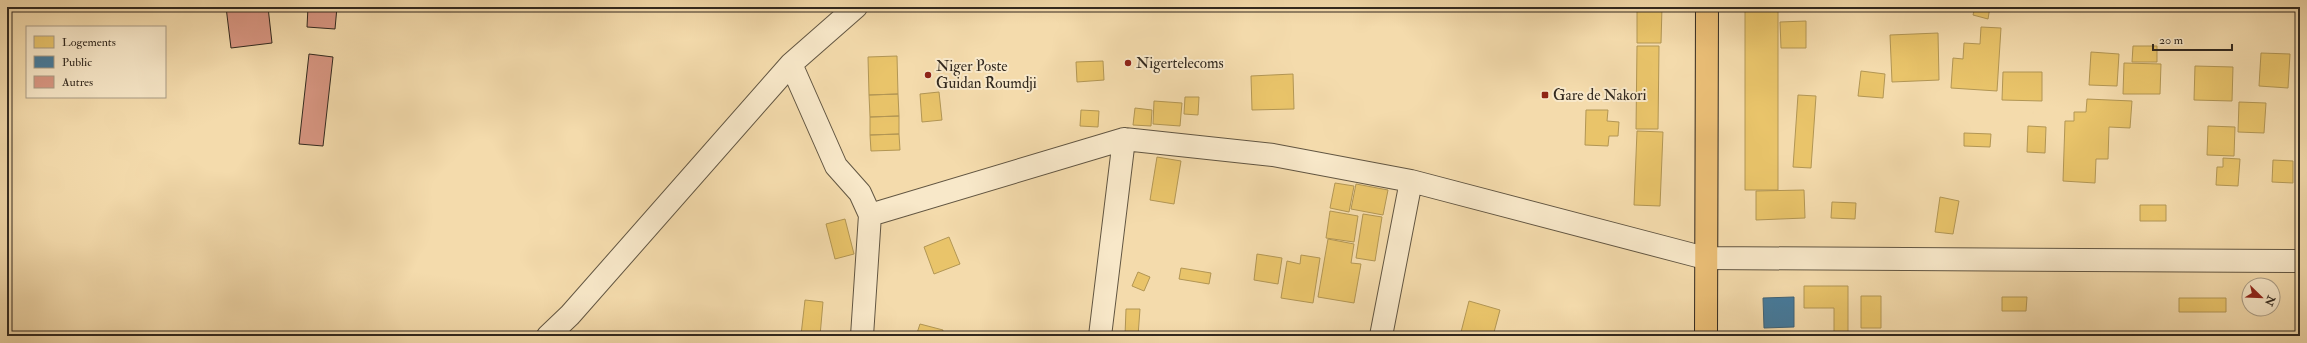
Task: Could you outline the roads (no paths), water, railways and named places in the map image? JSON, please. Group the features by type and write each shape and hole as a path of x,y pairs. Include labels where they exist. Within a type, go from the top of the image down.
{"highway":[{"path":"1706,336 1705,258 1707,7"}],"street":[{"path":"548,336 575,309 791,64 856,7"},
{"path":"791,64 836,166 860,193 870,215 862,336"},
{"path":"870,215 1124,139 1273,155 1411,181 1705,258 2300,261"},
{"path":"1100,336 1124,139"},
{"path":"1381,336 1411,181"}],"place":[{"name":"Nigertelecoms","path":"1128,63"},
{"name":"Niger Poste Guidan Roumdji","path":"928,75"},
{"name":"Gare de Nakori","path":"1545,95"}]}
